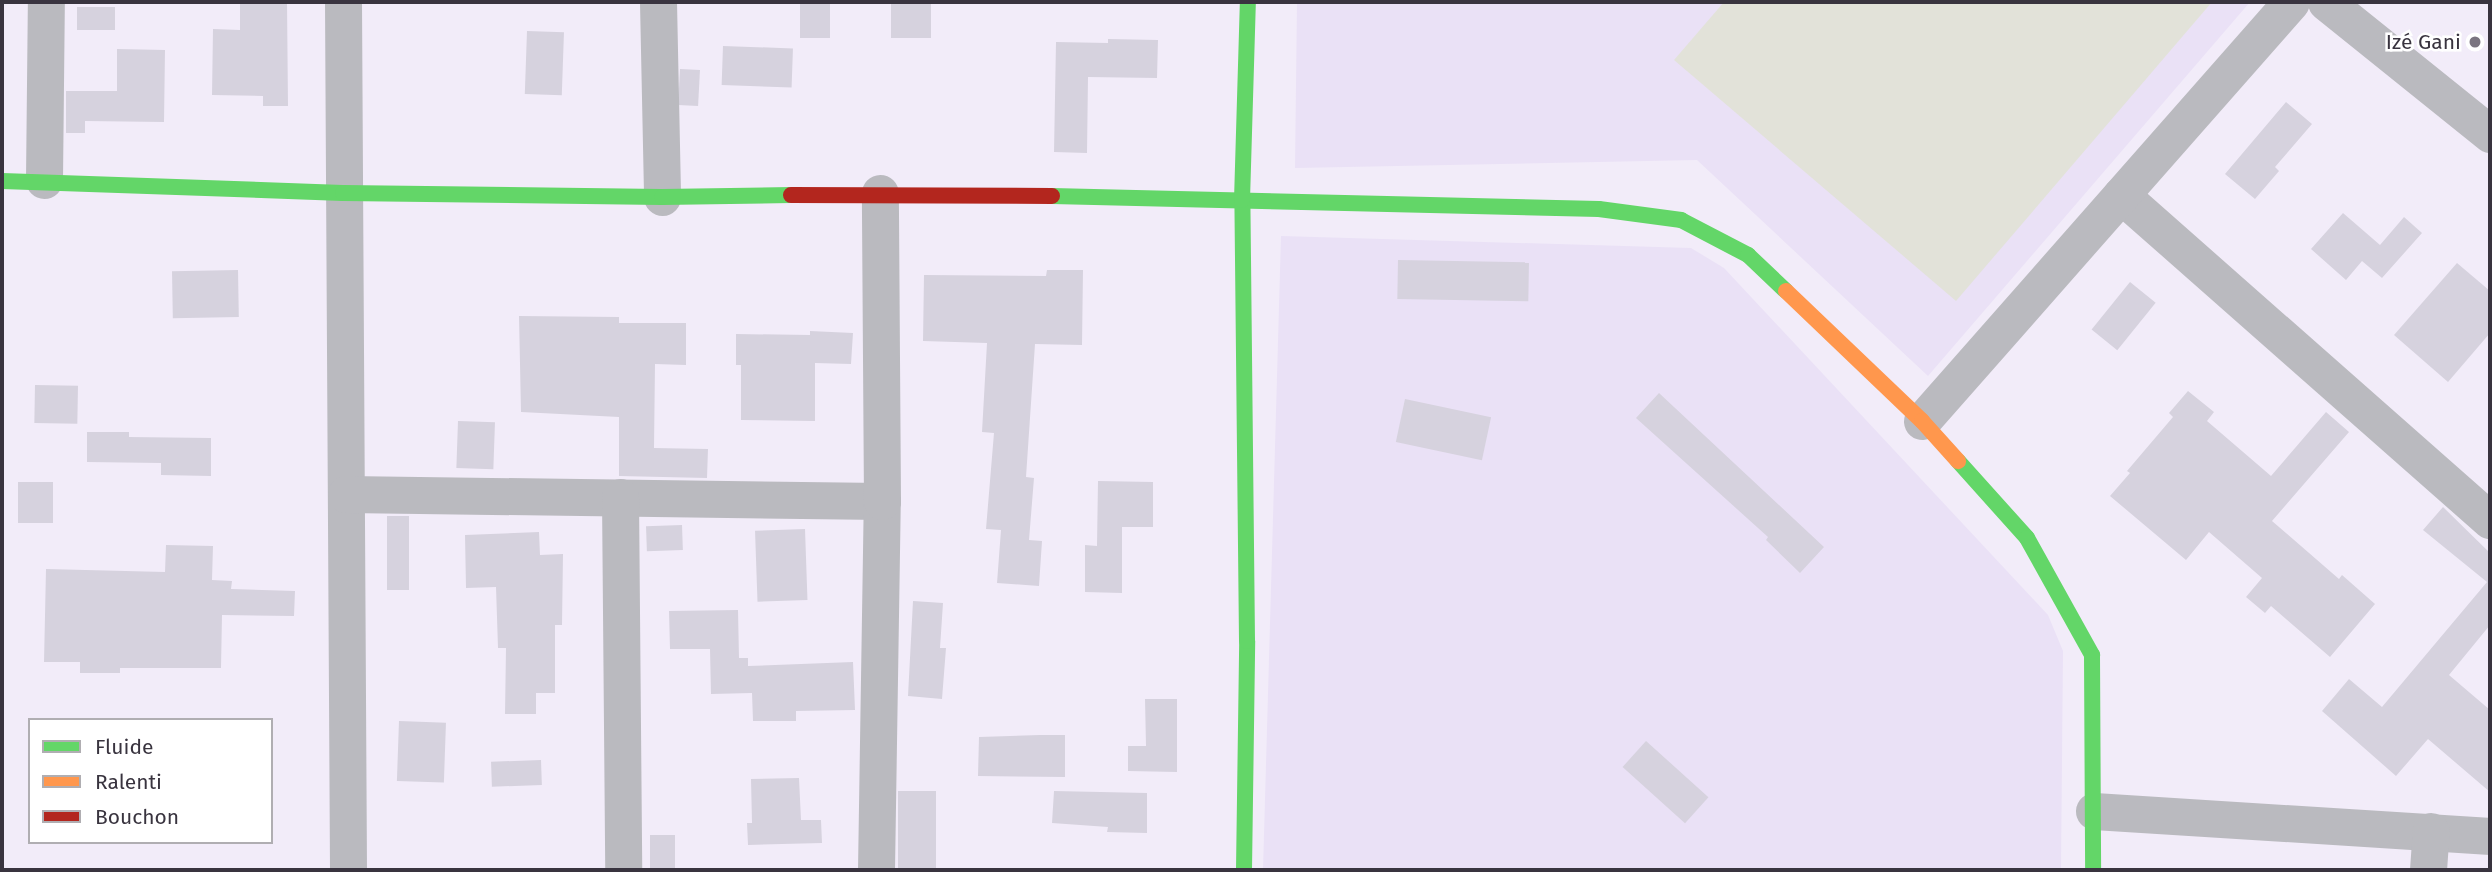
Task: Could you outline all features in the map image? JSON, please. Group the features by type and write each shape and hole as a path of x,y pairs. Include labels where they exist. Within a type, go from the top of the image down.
{"street":[{"path":"44,180 46,2"},
{"path":"343,2 348,870"},
{"path":"658,2 662,197"},
{"path":"1244,870 1247,641 1242,200 1248,2"},
{"path":"1922,421 2291,2"},
{"path":"2326,2 2490,134"},
{"path":"2,181 44,180 343,193 662,197 880,193 1242,200 1600,209 1681,220 1748,255 1922,421 2027,538 2092,655 2093,870"},
{"path":"876,870 882,501 880,193"},
{"path":"2121,195 2490,520"},
{"path":"346,494 882,501"},
{"path":"620,497 623,870"},
{"path":"2094,811 2490,836"},
{"path":"2428,870 2431,831"}],"shaded area":[{"path":"1297,2 2250,2 1928,376 1697,160 1295,168"},
{"path":"1724,2 2212,2 1956,301 1674,60"},
{"path":"1281,236 1691,248 1724,268 2048,615 2063,651 2061,870 1263,870"}],"building":[{"path":"240,2 287,2 288,106 263,106 263,96 212,95 213,29 240,30"},
{"path":"800,2 830,2 830,38 800,38"},
{"path":"891,2 931,2 931,38 891,38"},
{"path":"77,7 115,7 115,30 77,30"},
{"path":"527,31 564,32 562,95 525,94"},
{"path":"1108,39 1158,40 1157,78 1088,77 1087,153 1054,152 1056,42 1108,43"},
{"path":"723,46 793,48 792,87 722,85"},
{"path":"117,49 165,50 164,122 85,121 85,133 66,133 66,91 117,91"},
{"path":"680,69 700,70 698,106 678,105"},
{"path":"2286,102 2312,124 2275,167 2279,171 2255,199 2225,174"},
{"path":"2343,213 2380,245 2404,217 2422,233 2382,278 2362,261 2346,280 2311,249"},
{"path":"1398,260 1529,262 1528,301 1397,299"},
{"path":"2457,263 2490,291 2490,333 2448,382 2394,335"},
{"path":"238,270 239,317 173,318 172,271"},
{"path":"1047,270 1083,270 1082,345 1035,344 1026,477 1034,478 1029,540 1042,541 1039,586 997,583 1001,530 986,529 994,433 982,432 987,343 923,341 924,275 1046,276"},
{"path":"2130,282 2156,303 2117,350 2092,329"},
{"path":"519,316 619,317 619,323 686,323 686,365 655,364 654,448 708,449 707,478 619,476 619,417 521,412"},
{"path":"810,331 853,333 851,364 815,363 815,421 741,420 741,365 736,365 736,334 810,335"},
{"path":"35,385 78,386 77,424 34,423"},
{"path":"2188,391 2214,412 2207,421 2271,476 2326,412 2349,432 2272,521 2339,579 2342,575 2375,604 2330,657 2271,606 2265,613 2246,597 2262,578 2209,532 2186,560 2110,496 2130,473 2127,471 2173,417 2169,413"},
{"path":"1659,393 1824,547 1800,573 1766,540 1768,537 1636,418"},
{"path":"1405,399 1491,417 1482,460 1396,442"},
{"path":"458,421 495,422 493,469 456,468"},
{"path":"87,432 129,432 129,437 211,438 211,476 161,475 161,463 87,462"},
{"path":"1098,481 1153,482 1153,527 1122,527 1122,593 1085,592 1085,545 1097,546"},
{"path":"18,482 53,482 53,523 18,523"},
{"path":"2443,507 2490,553 2490,625 2449,675 2490,710 2490,792 2428,739 2396,776 2322,711 2349,679 2382,707 2487,582 2423,530"},
{"path":"387,516 409,516 409,590 387,590"},
{"path":"682,525 683,550 647,551 646,526"},
{"path":"805,529 807,600 758,602 755,531"},
{"path":"539,532 540,555 563,554 562,625 555,625 555,693 536,693 536,714 505,714 506,648 498,648 496,587 466,588 465,535"},
{"path":"166,545 213,546 212,580 232,581 231,589 295,591 294,616 222,615 221,668 120,668 120,673 80,673 80,662 44,662 46,569 165,572"},
{"path":"913,601 943,603 940,648 946,648 942,699 908,696"},
{"path":"738,610 739,658 748,658 748,666 853,662 855,710 796,711 796,721 753,721 752,693 711,694 710,649 670,649 669,611"},
{"path":"1145,699 1177,699 1177,772 1128,771 1128,746 1146,746"},
{"path":"399,721 446,723 444,783 397,781"},
{"path":"1065,735 1065,777 978,776 979,737"},
{"path":"1646,741 1708,797 1685,823 1623,767"},
{"path":"541,760 542,785 492,787 491,762"},
{"path":"799,778 801,820 821,820 822,843 748,845 747,823 752,823 751,779"},
{"path":"898,791 936,791 936,870 898,870"},
{"path":"1054,791 1147,793 1147,833 1107,832 1108,827 1052,823"},
{"path":"650,835 675,835 675,870 650,870"}],"traffic: fast":[{"path":"1244,870 1247,641 1242,200 1248,2"},
{"path":"2,181 343,193 662,197 791,195"},
{"path":"1052,196 1599,209 1681,220 1748,255 1786,291"},
{"path":"1958,461 2027,538 2092,655 2093,870"}],"traffic: slow":[{"path":"1786,291 1922,421 1958,461"}],"traffic: jam":[{"path":"791,195 1052,196"}],"place":[{"name":"Izé Gani","path":"2475,42"}]}
